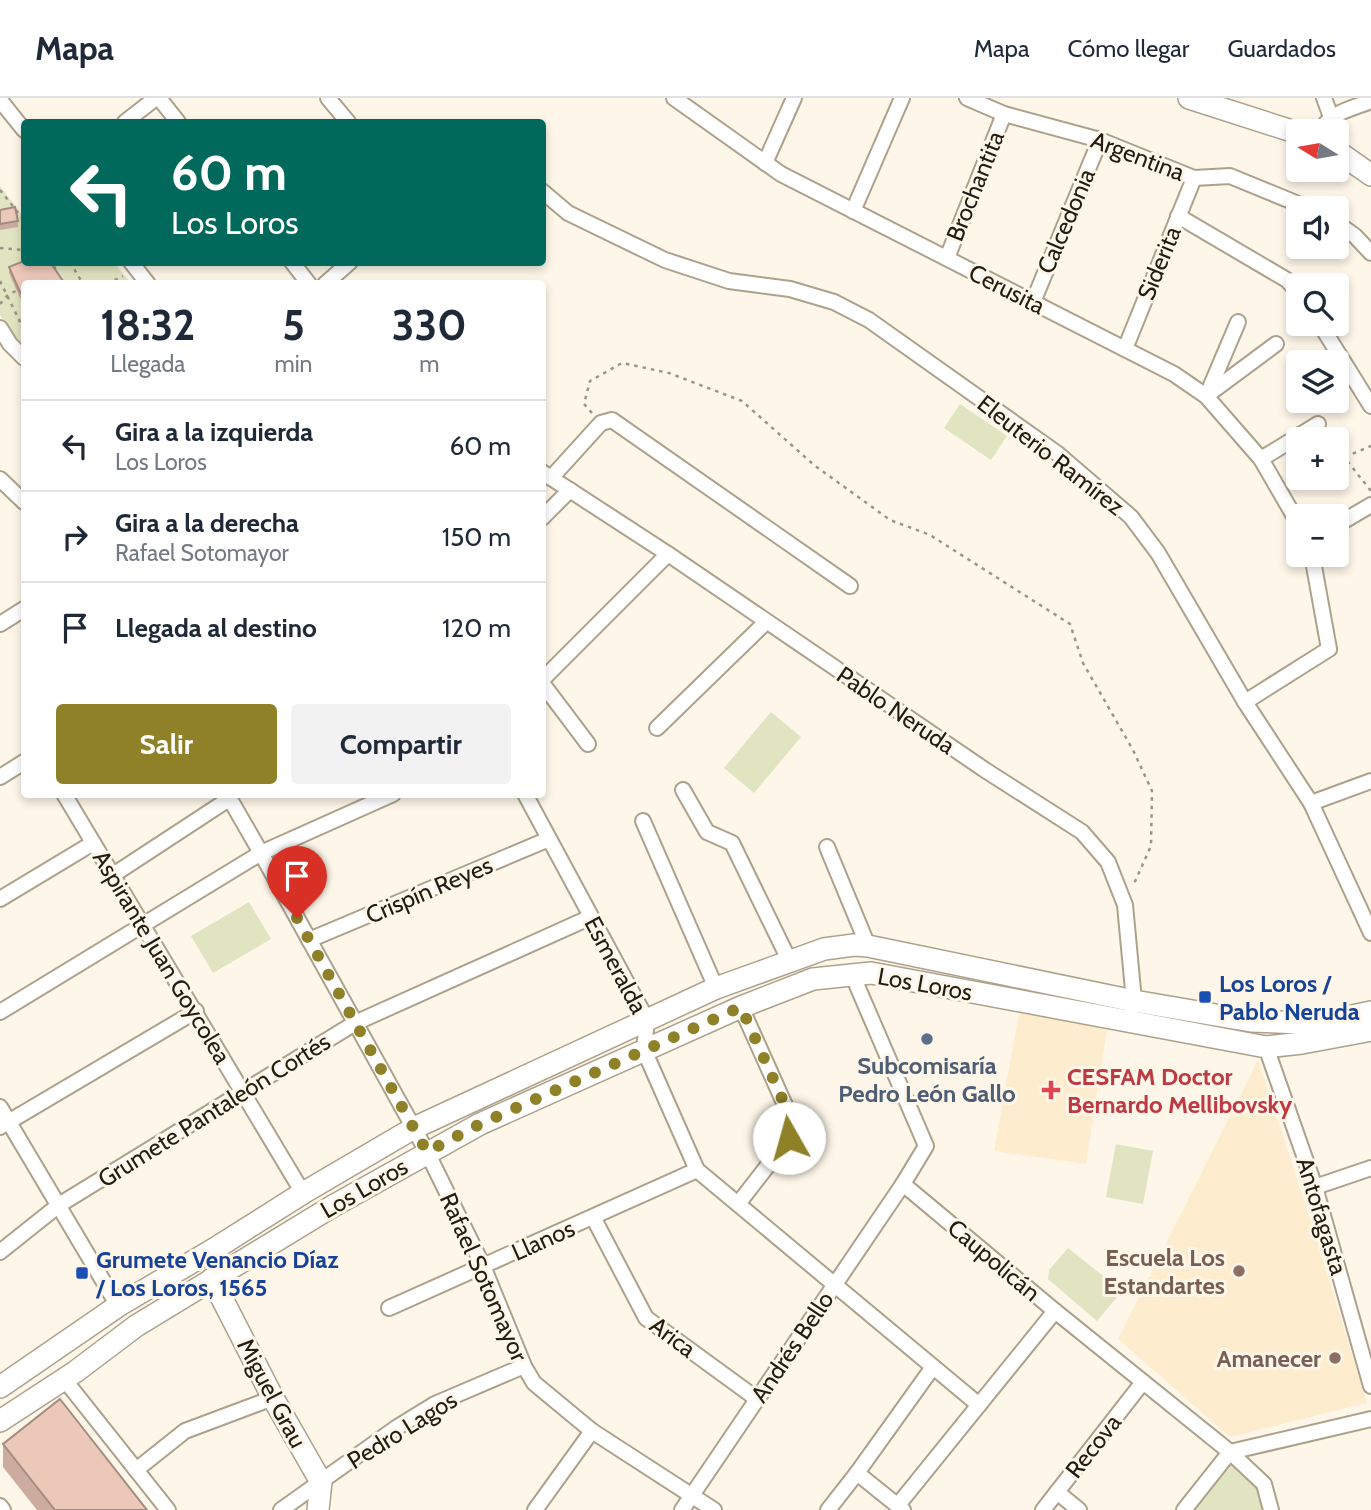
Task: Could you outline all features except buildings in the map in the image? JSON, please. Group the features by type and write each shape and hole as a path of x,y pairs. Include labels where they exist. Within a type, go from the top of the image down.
{"main road":[{"path":"1189,98 1286,130"},
{"path":"1349,159 1371,175"},
{"name":"Los Loros","path":"0,1387 118,1306 414,1128 716,988 824,949 868,946 1251,1021 1277,1023 1328,1020 1371,1012"},
{"name":"Los Loros","path":"0,1421 64,1379 136,1326 427,1152 480,1124 644,1050 741,1007 814,979 871,973 1266,1047 1371,1030"},
{"name":"Miguel Grau","path":"212,1279 273,1398 321,1482"},
{"path":"318,1510 321,1482"}],"street":[{"path":"129,119 157,98 175,119"},
{"path":"328,98 346,119"},
{"path":"765,163 794,98"},
{"path":"853,211 902,98"},
{"name":"Argentina","path":"967,98 1004,114 1100,140 1194,178 1230,176 1286,199"},
{"path":"1324,98 1331,117 1371,100"},
{"path":"0,100 21,126"},
{"name":"Cerusita","path":"682,100 781,174 1174,374 1206,396 1261,459 1287,504"},
{"name":"Brochantita","path":"947,258 1004,114"},
{"name":"Calcedonia","path":"1032,302 1100,140"},
{"name":"Siderita","path":"1125,349 1194,178"},
{"name":"Eleuterio Ramírez","path":"546,194 568,213 665,260 729,281 790,289 834,302 869,320 1058,454 1131,517 1158,553 1245,702 1311,803 1365,903 1371,933"},
{"path":"1178,216 1286,279"},
{"path":"1349,231 1371,253"},
{"path":"134,266 145,280"},
{"path":"295,266 306,280"},
{"path":"330,280 345,266"},
{"path":"1206,396 1238,322"},
{"path":"0,328 5,347 21,356"},
{"path":"1327,336 1371,406"},
{"path":"1206,396 1276,344"},
{"path":"547,475 601,423 612,420 850,586"},
{"path":"1261,459 1318,424"},
{"name":"Pablo Neruda","path":"547,475 985,770 1082,832 1108,862 1125,905 1134,1000 1130,1022"},
{"path":"1,482 21,499"},
{"path":"546,514 570,490"},
{"path":"1349,518 1371,505"},
{"path":"546,678 668,554"},
{"path":"1245,702 1329,649 1314,567"},
{"path":"0,624 21,611"},
{"path":"657,728 765,622"},
{"path":"546,687 588,744"},
{"path":"0,777 21,764"},
{"path":"1311,803 1371,781"},
{"path":"682,790 707,832 732,843 790,962"},
{"name":"Aspirante Juan Goycolea","path":"66,798 303,1193"},
{"path":"113,875 227,798"},
{"name":"Rafael Sotomayor","path":"229,798 427,1152 483,1266 524,1366 534,1383 592,1431 714,1510"},
{"path":"0,1012 261,853 385,798"},
{"name":"Esmeralda","path":"527,798 647,1020 644,1050 697,1170 979,1405"},
{"path":"643,821 716,988"},
{"name":"Crispín Reyes","path":"309,940 549,839"},
{"path":"0,899 93,843"},
{"path":"827,847 868,946"},
{"name":"Grumete Pantaleón Cortés","path":"0,1252 59,1205 355,1023 591,917"},
{"path":"852,974 926,1146 903,1184"},
{"path":"738,1204 789,1138 793,1123 741,1007"},
{"path":"4,1124 195,1012"},
{"name":"Antofagasta","path":"1266,1047 1315,1187 1368,1364 1371,1386"},
{"path":"0,1107 4,1124 59,1205 118,1306"},
{"path":"1315,1187 1371,1168"},
{"name":"Llanos","path":"389,1308 697,1170"},
{"name":"Andrés Bello","path":"681,1510 903,1184"},
{"name":"Caupolicán","path":"903,1184 1230,1452 1264,1484 1271,1510"},
{"name":"Arica","path":"593,1217 646,1318 757,1399"},
{"path":"858,1473 900,1508 1055,1311"},
{"name":"Pedro Lagos","path":"281,1510 396,1428 435,1404 524,1366"},
{"path":"828,1510 858,1473 933,1367"},
{"path":"64,1379 168,1510"},
{"name":"Recova","path":"1043,1510 1143,1382"},
{"path":"136,1470 185,1431 273,1398"},
{"path":"1184,1510 1230,1452 1371,1419"},
{"path":"535,1510 592,1431"},
{"path":"1057,1492 1079,1510"}],"path":[{"path":"0,190 21,216"},
{"path":"0,200 6,198"},
{"path":"0,248 21,250"},
{"path":"52,270 58,266"},
{"path":"0,281 21,324"},
{"path":"0,304 21,288"},
{"path":"601,423 584,404 590,381 622,363 668,373 741,401 814,465 890,520 930,535 1070,624 1083,663 1133,750 1152,791 1151,846 1125,905"},
{"path":"1349,455 1371,446"},
{"path":"1349,463 1371,491"}],"shaded area":[{"name":"CESFAM Doctor Bernardo Mellibovsky","path":"1020,1008 1107,1030 1086,1164 994,1151"},
{"name":"Escuela Los Estandartes","path":"1258,1060 1367,1403 1230,1437 1118,1339"}],"green space":[{"path":"0,186 21,214 21,266 117,266 128,280 21,280 21,342 0,315"},
{"path":"960,404 1007,436 991,460 944,428"},
{"path":"771,712 801,737 754,793 724,768"},
{"path":"249,902 271,939 213,973 191,936"},
{"path":"1116,1144 1153,1151 1143,1204 1106,1197"},
{"path":"1068,1248 1122,1291 1097,1321 1048,1279 1049,1270"},
{"path":"1228,1462 1259,1488 1264,1510 1189,1510"}],"place":[{"name":"Los Loros / Pablo Neruda","path":"1205,997"},
{"name":"Subcomisaría Pedro León Gallo","path":"927,1039"},
{"name":"CESFAM Doctor Bernardo Mellibovsky","path":"1051,1090"},
{"name":"Escuela Los Estandartes","path":"1239,1271"},
{"name":"Grumete Venancio Díaz / Los Loros, 1565","path":"82,1273"},
{"name":"Amanecer","path":"1335,1358"}],"route":[{"path":"297,918 427,1152 480,1124 741,1007 793,1123 789,1138"}]}
